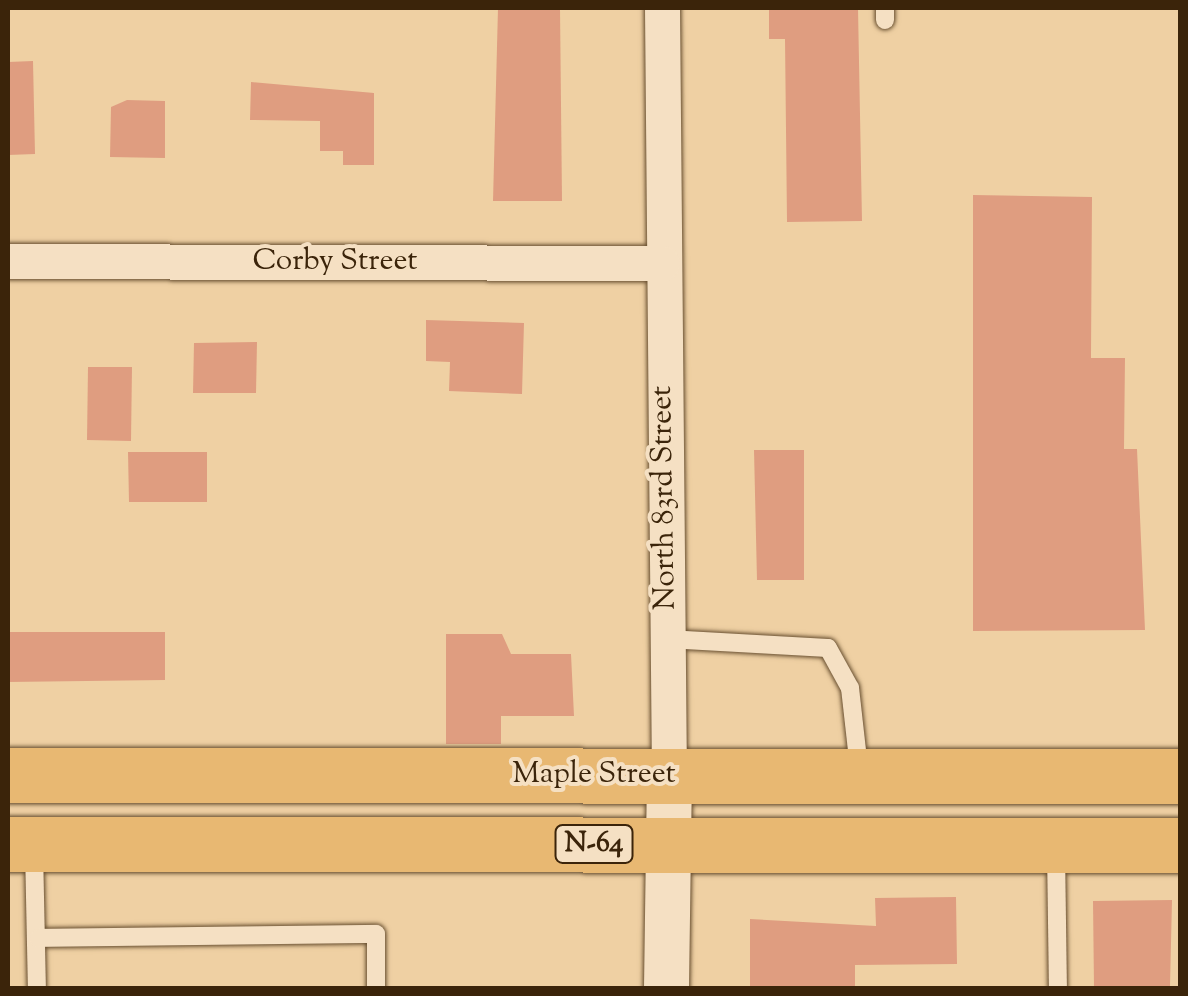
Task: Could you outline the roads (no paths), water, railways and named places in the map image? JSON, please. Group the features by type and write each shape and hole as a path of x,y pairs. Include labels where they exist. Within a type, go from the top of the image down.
{"main road":[{"name":"Maple Street","path":"8,776 1180,776"},
{"name":"N-64","path":"21,844 1180,844"}],"street":[{"name":"North 83rd Street","path":"662,8 669,775 666,988"},
{"name":"Corby Street","path":"8,261 662,263"}],"lane":[{"path":"667,639 828,648 850,688 860,776"},
{"path":"21,844 39,938 38,988"},
{"path":"1056,844 1058,988"},
{"path":"39,938 376,934 376,988"}]}
